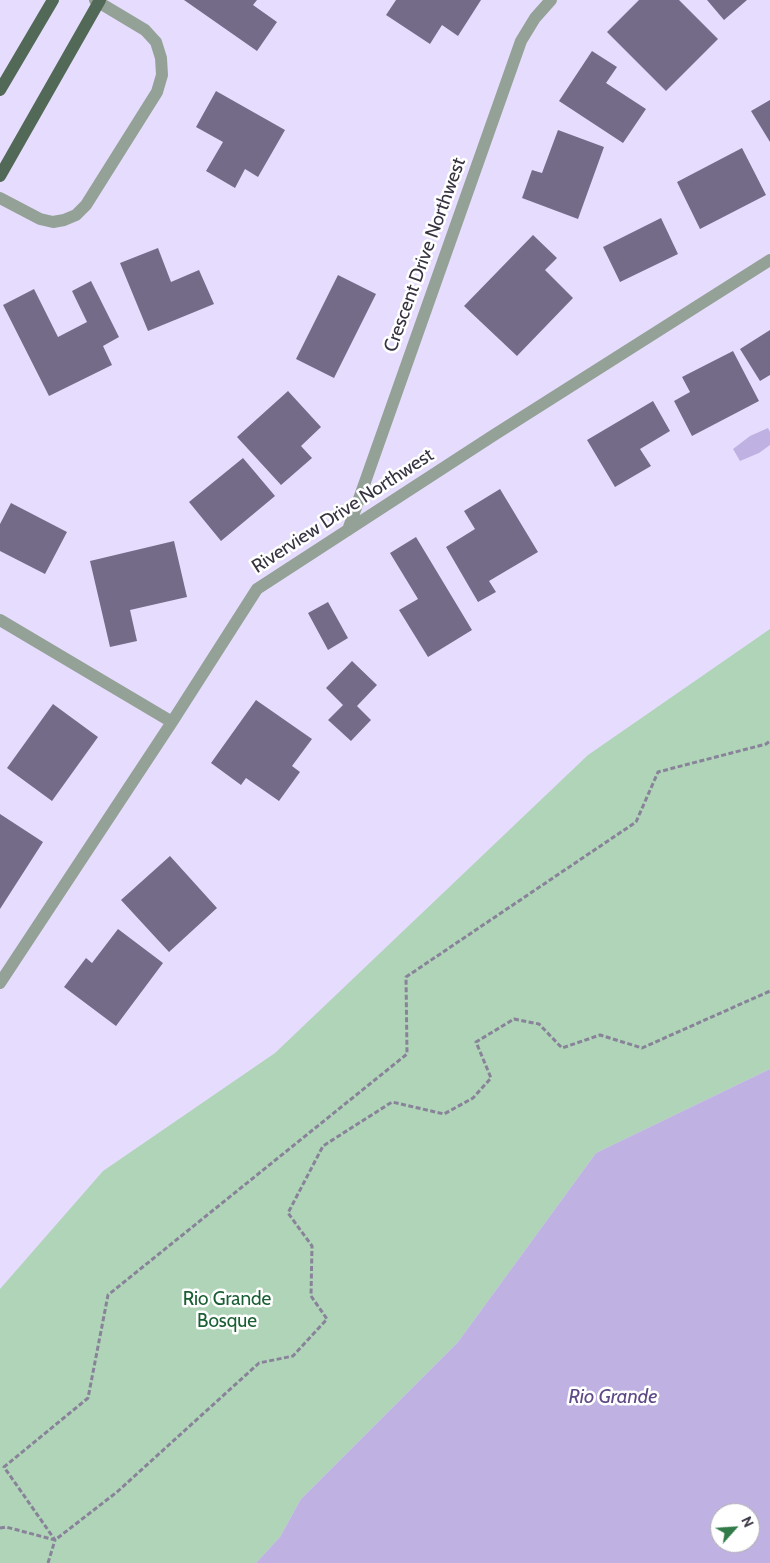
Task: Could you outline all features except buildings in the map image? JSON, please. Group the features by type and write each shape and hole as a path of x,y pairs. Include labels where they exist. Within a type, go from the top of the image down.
{"main road":[{"path":"0,90 53,0"},
{"path":"0,176 98,1"}],"street":[{"name":"Crescent Drive Northwest","path":"348,530 521,41 534,18 550,0"},
{"path":"0,198 40,219 53,222 76,215 86,205 157,92 162,75 161,58 156,42 145,30 98,1"},
{"name":"Riverview Drive Northwest","path":"0,983 257,589 770,260"},
{"path":"0,620 172,722"}],"path":[{"path":"55,1540 4,1467 88,1398 108,1295 407,1054 406,977 636,822 658,772 766,744 770,741"},
{"path":"48,1563 55,1540 117,1492 259,1363 294,1356 327,1319 311,1296 312,1246 288,1213 324,1146 392,1102 444,1114 473,1098 490,1078 476,1042 514,1019 539,1024 562,1048 600,1034 642,1048 770,991"},
{"path":"0,1528 6,1527 55,1540"}],"green space":[{"name":"Rio Grande Bosque","path":"770,629 770,1069 596,1153 458,1342 301,1499 280,1537 256,1563 0,1563 0,1289 103,1171 275,1053 588,755"}],"water":[{"path":"768,428 770,432 770,445 759,453 740,461 733,449 750,436"},
{"name":"Rio Grande","path":"770,1069 770,1563 256,1563 280,1537 301,1499 458,1342 596,1153"}]}
